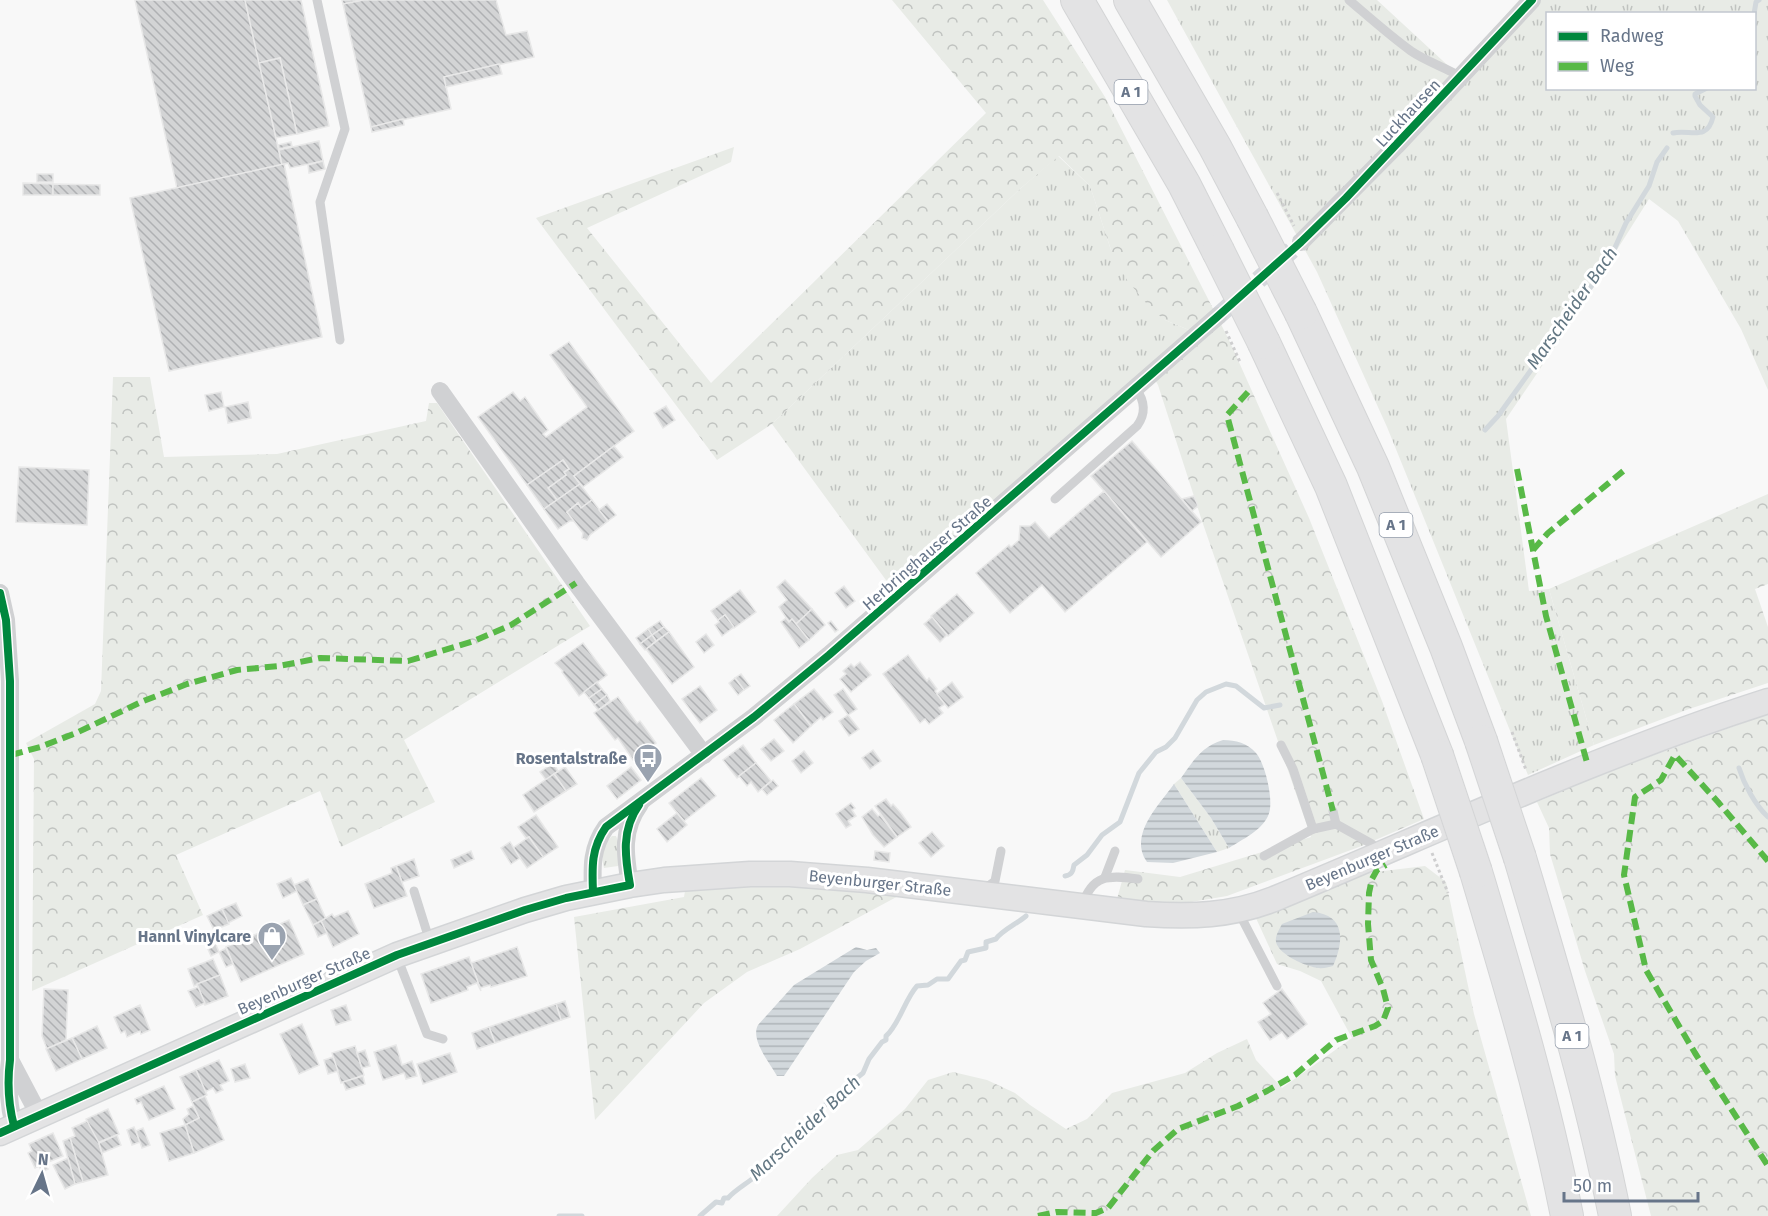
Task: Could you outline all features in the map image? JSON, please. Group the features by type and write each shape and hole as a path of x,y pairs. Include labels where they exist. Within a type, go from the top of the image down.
{"highway":[{"name":"A 1","path":"1077,0 1178,174 1264,343 1331,486 1437,755 1476,872 1522,1028 1557,1165 1567,1216"},
{"name":"A 1","path":"1130,0 1215,147 1301,313 1373,467 1442,636 1481,741 1520,858 1567,1014 1603,1154 1615,1216"}],"main road":[{"name":"Beyenburger Straße","path":"7,1129 397,955 525,910 593,892 630,885 730,875 790,874 867,880 1183,916 1207,915 1253,907 1274,899 1617,754 1768,701"}],"street":[{"name":"Luckhausen","path":"1299,237 1346,198 1532,0"},
{"name":"Herbringhauser Straße","path":"593,892 592,863 598,838 615,819 704,756 754,717 854,634 1136,389 1220,320"},
{"path":"440,391 576,584 704,756"},
{"path":"0,593 6,620 9,660 6,817 10,1060 7,1129"},
{"name":"Herbringhauser Straße","path":"630,885 625,851 627,834 631,817 644,798"},
{"path":"10,1060 39,1116"}],"lane":[{"path":"318,0 345,129 320,202 340,340"},
{"path":"1349,0 1410,50 1461,77"},
{"path":"1055,499 1137,426 1141,420 1143,406 1141,395 1136,389"},
{"path":"1281,745 1293,770 1313,829"},
{"path":"1333,811 1336,824"},
{"path":"1264,856 1313,829 1336,824 1372,844 1378,855"},
{"path":"980,894 985,887 995,881 1001,851"},
{"path":"1082,906 1087,892 1105,877 1115,851"},
{"path":"1105,877 1121,876 1138,879"},
{"path":"414,891 430,942"},
{"path":"1237,910 1277,986"},
{"path":"397,955 427,1034 443,1039"}],"path":[{"path":"1277,193 1299,237"},
{"path":"1220,320 1240,362"},
{"path":"1512,732 1527,774"},
{"path":"1431,850 1448,893"}],"green space":[{"path":"892,0 1043,0 1105,97 1229,340 1309,518 1382,701 1424,819 1359,847 1227,896 1173,905 1117,899 1125,870 1180,877 1311,837 1202,521 1158,385 1149,369 1189,330 1165,320 1151,309 1127,280 1111,250 1090,186 1059,156 1021,188 772,424 717,460 536,218 734,147 731,162 587,228 711,383 986,113"},
{"path":"1167,0 1377,0 1456,73 1519,0 1768,0 1768,390 1741,329 1678,221 1649,199 1565,332 1506,419 1529,591 1549,589 1594,745 1528,775 1387,427 1317,272"},
{"path":"1058,156 1090,186 1111,250 1165,320 1189,330 1149,369 891,587 772,424 1021,188"},
{"path":"113,377 150,377 164,457 277,454 426,421 429,403 437,403 590,626 404,740 435,802 341,847 320,791 176,855 203,915 32,991 34,759 26,743 95,704 101,691"},
{"path":"1768,494 1768,584 1755,589 1768,627 1768,683 1689,709 1594,745 1549,589"},
{"path":"1768,714 1768,1216 1651,1216 1615,1076 1614,1054 1585,971 1550,854 1549,828 1537,802 1607,772"},
{"path":"1181,778 1211,818 1229,848 1217,852 1174,784"},
{"path":"612,836 616,836 618,841 618,866 604,868 603,851"},
{"path":"1425,866 1446,882 1474,1014 1531,1216 777,1216 837,1155 858,1150 905,1109 928,1080 953,1072 987,1080 1015,1093 1066,1129 1087,1119 1112,1093 1185,1073 1217,1053 1247,1039 1256,1060 1282,1088 1352,1038 1321,981 1277,964 1255,916 1367,873"},
{"path":"748,884 826,885 902,894 800,949 747,972 704,1003 595,1120 574,917 684,897 685,891"}],"shaded area":[{"path":"1223,740 1241,743 1256,753 1266,774 1270,793 1270,810 1265,821 1251,834 1229,848 1211,818 1181,778 1203,750"},
{"path":"1174,784 1217,852 1173,863 1147,862 1142,852 1143,831 1154,811"},
{"path":"1313,912 1332,918 1340,931 1339,948 1333,966 1321,968 1301,963 1282,951 1276,942 1282,924"},
{"path":"856,947 867,950 876,948 880,953 866,961 854,972 784,1076 777,1076 759,1044 756,1031 758,1025 794,985"}],"building":[{"path":"135,0 245,0 282,165 177,188"},
{"path":"245,0 301,0 329,126 297,134 280,58 259,63"},
{"path":"342,0 364,0 343,4"},
{"path":"364,0 496,0 506,35 527,31 534,57 444,77 451,109 371,127 343,4"},
{"path":"280,58 297,134 276,138 259,63"},
{"path":"499,64 502,74 446,87 444,77"},
{"path":"403,119 404,125 372,132 371,127"},
{"path":"319,141 323,161 290,168 288,163 282,165 279,150"},
{"path":"291,142 292,146 279,149 278,145"},
{"path":"323,161 325,169 309,173 308,165"},
{"path":"284,164 322,337 169,371 130,198"},
{"path":"37,174 53,174 53,182 37,182"},
{"path":"23,183 53,184 53,195 23,195"},
{"path":"53,184 100,185 100,195 53,195"},
{"path":"569,342 634,431 574,476 580,484 557,500 548,488 566,475 564,472 569,469 563,460 527,485 478,417 513,392 520,401 525,397 548,430 543,434 546,437 587,407 550,355"},
{"path":"221,392 224,407 209,411 205,395"},
{"path":"248,402 251,418 228,423 225,407"},
{"path":"666,406 675,420 663,428 654,413"},
{"path":"1132,441 1201,522 1161,557 1091,476"},
{"path":"614,446 623,457 583,487 574,476"},
{"path":"563,460 569,469 564,472 566,475 548,488 557,500 544,509 527,485"},
{"path":"19,467 89,470 87,525 16,522"},
{"path":"580,484 592,500 581,508 578,503 567,512 574,521 558,529 544,509"},
{"path":"1104,491 1147,542 1065,612 1042,585 1010,613 976,573 1009,545 1011,547 1019,540 1020,526 1030,526 1035,522 1049,538"},
{"path":"1194,496 1198,506 1192,511 1182,499"},
{"path":"592,500 608,521 587,540 582,538 583,533 567,512 578,503 581,508"},
{"path":"607,504 616,515 608,521 599,510"},
{"path":"785,580 812,609 796,624 792,619 789,622 779,607 787,600 777,587"},
{"path":"844,586 855,601 846,608 835,593"},
{"path":"740,590 756,612 734,628 725,615 718,620 711,611"},
{"path":"957,594 974,613 948,636 931,616"},
{"path":"812,609 825,625 809,640 795,625"},
{"path":"725,615 734,627 722,636 715,625"},
{"path":"932,617 947,635 940,642 924,624"},
{"path":"786,618 789,622 792,619 809,640 799,648 781,622"},
{"path":"660,621 664,627 652,635 648,629"},
{"path":"831,621 838,630 835,632 828,623"},
{"path":"664,627 669,632 656,641 652,635"},
{"path":"648,629 652,635 640,644 636,638"},
{"path":"669,632 694,667 672,684 646,649"},
{"path":"706,634 714,645 704,653 696,642"},
{"path":"652,635 656,641 645,650 640,644"},
{"path":"583,643 607,675 579,696 555,663"},
{"path":"908,655 927,681 929,678 945,704 939,708 943,713 929,724 925,719 920,723 883,674"},
{"path":"860,662 871,675 851,692 840,679 846,674 843,671 851,664 854,667"},
{"path":"741,674 750,686 744,690 735,678"},
{"path":"735,678 744,690 738,695 729,683"},
{"path":"597,682 602,689 589,698 584,692"},
{"path":"952,682 963,697 948,708 937,694"},
{"path":"700,686 717,710 700,723 682,699"},
{"path":"602,689 607,695 594,705 589,698"},
{"path":"814,689 833,712 823,720 821,717 811,726 794,704"},
{"path":"843,689 857,709 848,715 834,695"},
{"path":"607,695 610,701 598,710 594,705"},
{"path":"618,697 637,723 640,721 656,743 633,760 618,738 615,740 594,713"},
{"path":"794,704 811,726 793,743 774,720"},
{"path":"848,715 859,729 849,736 839,721"},
{"path":"774,739 784,751 771,761 761,749"},
{"path":"743,745 756,763 737,778 723,760"},
{"path":"873,750 881,761 870,769 862,758"},
{"path":"804,751 813,763 801,773 792,761"},
{"path":"553,763 558,771 546,780 540,772"},
{"path":"756,763 771,781 758,792 751,782 747,786 739,776"},
{"path":"565,767 577,784 566,791 554,774"},
{"path":"631,767 641,780 617,799 607,786"},
{"path":"554,774 566,791 534,812 523,795"},
{"path":"701,778 716,796 684,821 669,803"},
{"path":"773,780 778,786 767,795 762,789"},
{"path":"886,799 891,806 893,804 911,827 897,837 875,806"},
{"path":"851,803 855,808 852,810 856,816 848,821 851,825 846,828 836,814"},
{"path":"872,809 878,816 880,815 897,837 884,847 862,817"},
{"path":"677,813 687,825 667,842 657,829"},
{"path":"536,815 558,847 543,857 529,837 526,838 518,827"},
{"path":"932,832 944,846 931,857 919,843"},
{"path":"529,837 543,857 527,868 513,848"},
{"path":"510,842 520,858 511,864 501,848"},
{"path":"471,851 474,859 454,868 451,860"},
{"path":"875,851 890,853 889,862 874,860"},
{"path":"414,859 419,876 402,882 396,866"},
{"path":"396,866 407,896 374,908 365,884 392,873 391,868"},
{"path":"291,878 297,891 283,898 277,884"},
{"path":"308,879 317,899 303,905 294,885"},
{"path":"317,899 326,919 313,925 303,905"},
{"path":"236,903 242,916 228,923 222,909"},
{"path":"222,909 229,924 214,930 207,916"},
{"path":"348,911 359,934 333,947 321,921 332,914 334,917"},
{"path":"289,920 304,954 241,982 226,947"},
{"path":"321,921 327,933 318,937 313,925"},
{"path":"212,936 219,952 211,956 204,940"},
{"path":"517,947 527,976 480,988 471,963"},
{"path":"226,948 233,964 226,967 219,952"},
{"path":"469,957 481,991 477,983 467,987 468,990 431,1003 421,974"},
{"path":"213,959 220,975 194,986 188,969"},
{"path":"220,975 228,996 205,1005 197,984"},
{"path":"198,987 205,1003 196,1007 188,991"},
{"path":"44,989 68,990 66,1040 47,1049 42,1036"},
{"path":"1282,989 1307,1024 1287,1039 1282,1032 1270,1040 1258,1022 1271,1014 1263,1003"},
{"path":"565,1001 570,1017 561,1020 556,1004"},
{"path":"556,1004 561,1020 495,1043 489,1027"},
{"path":"140,1005 150,1030 141,1034 140,1031 127,1037 125,1031 121,1033 114,1017"},
{"path":"346,1005 351,1020 336,1025 331,1010"},
{"path":"302,1024 319,1065 299,1074 280,1034"},
{"path":"97,1026 107,1048 82,1059 72,1038"},
{"path":"489,1027 495,1043 477,1049 472,1033"},
{"path":"72,1038 82,1059 56,1071 46,1049"},
{"path":"396,1045 402,1065 412,1061 417,1076 406,1079 404,1073 383,1080 374,1052"},
{"path":"355,1046 364,1075 341,1083 332,1053"},
{"path":"365,1050 370,1066 362,1068 357,1053"},
{"path":"450,1053 457,1072 423,1084 417,1064"},
{"path":"333,1057 338,1071 328,1074 324,1060"},
{"path":"219,1060 229,1081 220,1085 223,1090 216,1093 213,1088 205,1092 196,1070"},
{"path":"245,1064 250,1078 235,1082 231,1069"},
{"path":"196,1070 207,1095 192,1102 180,1077"},
{"path":"363,1076 365,1084 346,1090 343,1082"},
{"path":"164,1086 175,1109 149,1120 141,1102 137,1104 135,1099"},
{"path":"205,1096 224,1140 194,1153 185,1125 199,1118 192,1102"},
{"path":"193,1106 199,1118 185,1125 183,1119 189,1114 187,1109"},
{"path":"108,1109 119,1134 97,1143 86,1119"},
{"path":"87,1121 99,1143 108,1175 83,1182 70,1138 75,1136 72,1128"},
{"path":"185,1125 194,1153 169,1161 160,1133"},
{"path":"134,1127 140,1142 132,1145 127,1130"},
{"path":"143,1128 150,1145 142,1148 136,1131"},
{"path":"53,1133 63,1156 46,1163 48,1169 42,1172 39,1166 35,1168 28,1153 32,1151 29,1144"},
{"path":"117,1135 121,1145 102,1153 99,1143"},
{"path":"70,1138 83,1182 75,1184 63,1141"},
{"path":"68,1158 75,1184 65,1189 53,1165"}],"waterway":[{"name":"Marscheider Bach","path":"1754,12 1756,2 1759,0"},
{"name":"Marscheider Bach","path":"1673,133 1702,132 1710,125 1713,117 1700,105 1695,96 1703,90"},
{"name":"Marscheider Bach","path":"1485,430 1498,416 1608,263 1626,223 1649,186 1657,162 1667,148"},
{"name":"Marscheider Bach","path":"1065,876 1071,874 1074,865 1087,855 1102,835 1120,822 1139,773 1156,752 1166,747 1175,738 1197,700 1206,692 1226,684 1236,686 1264,708 1280,705"},
{"path":"1739,768 1750,794 1768,817"},
{"name":"Marscheider Bach","path":"700,1216 716,1202 722,1203 724,1198 728,1198 757,1175 809,1119 845,1091 848,1085 863,1073 869,1059 886,1040 886,1036 895,1025 917,986 928,985 937,979 948,979 961,961 965,960 968,952 986,948 986,942 996,939 1026,916"},
{"path":"559,1216 582,1216"}],"tunnel":[{"path":"1218,316 1301,242"}],"marked path":[{"path":"1248,392 1227,415 1333,811"},
{"path":"1533,550 1548,533 1627,468"},
{"path":"1517,469 1546,616 1588,766"},
{"path":"11,755 76,733 141,702 187,684 237,670 279,666 320,658 408,661 474,641 511,625 576,583"},
{"path":"1768,861 1675,755 1661,780 1635,797 1624,875 1646,970 1695,1053 1768,1166"},
{"path":"1038,1216 1057,1212 1096,1213 1108,1208 1153,1151 1178,1129 1238,1106 1267,1091 1295,1075 1336,1040 1383,1021 1388,1008 1371,960 1368,924 1372,879 1377,870 1386,865"}],"cycle path":[{"path":"593,892 595,850 606,827 754,717 829,655 1301,242 1346,198 1532,0"},
{"path":"0,593 6,620 10,681 10,1060 8,1085 14,1126"},
{"path":"0,1133 397,955 525,910 566,898 630,885 626,854 627,834 633,814 639,805"}],"place":[{"name":"Rosentalstraße","path":"648,784"},
{"name":"Hannl Vinylcare","path":"272,962"}]}
